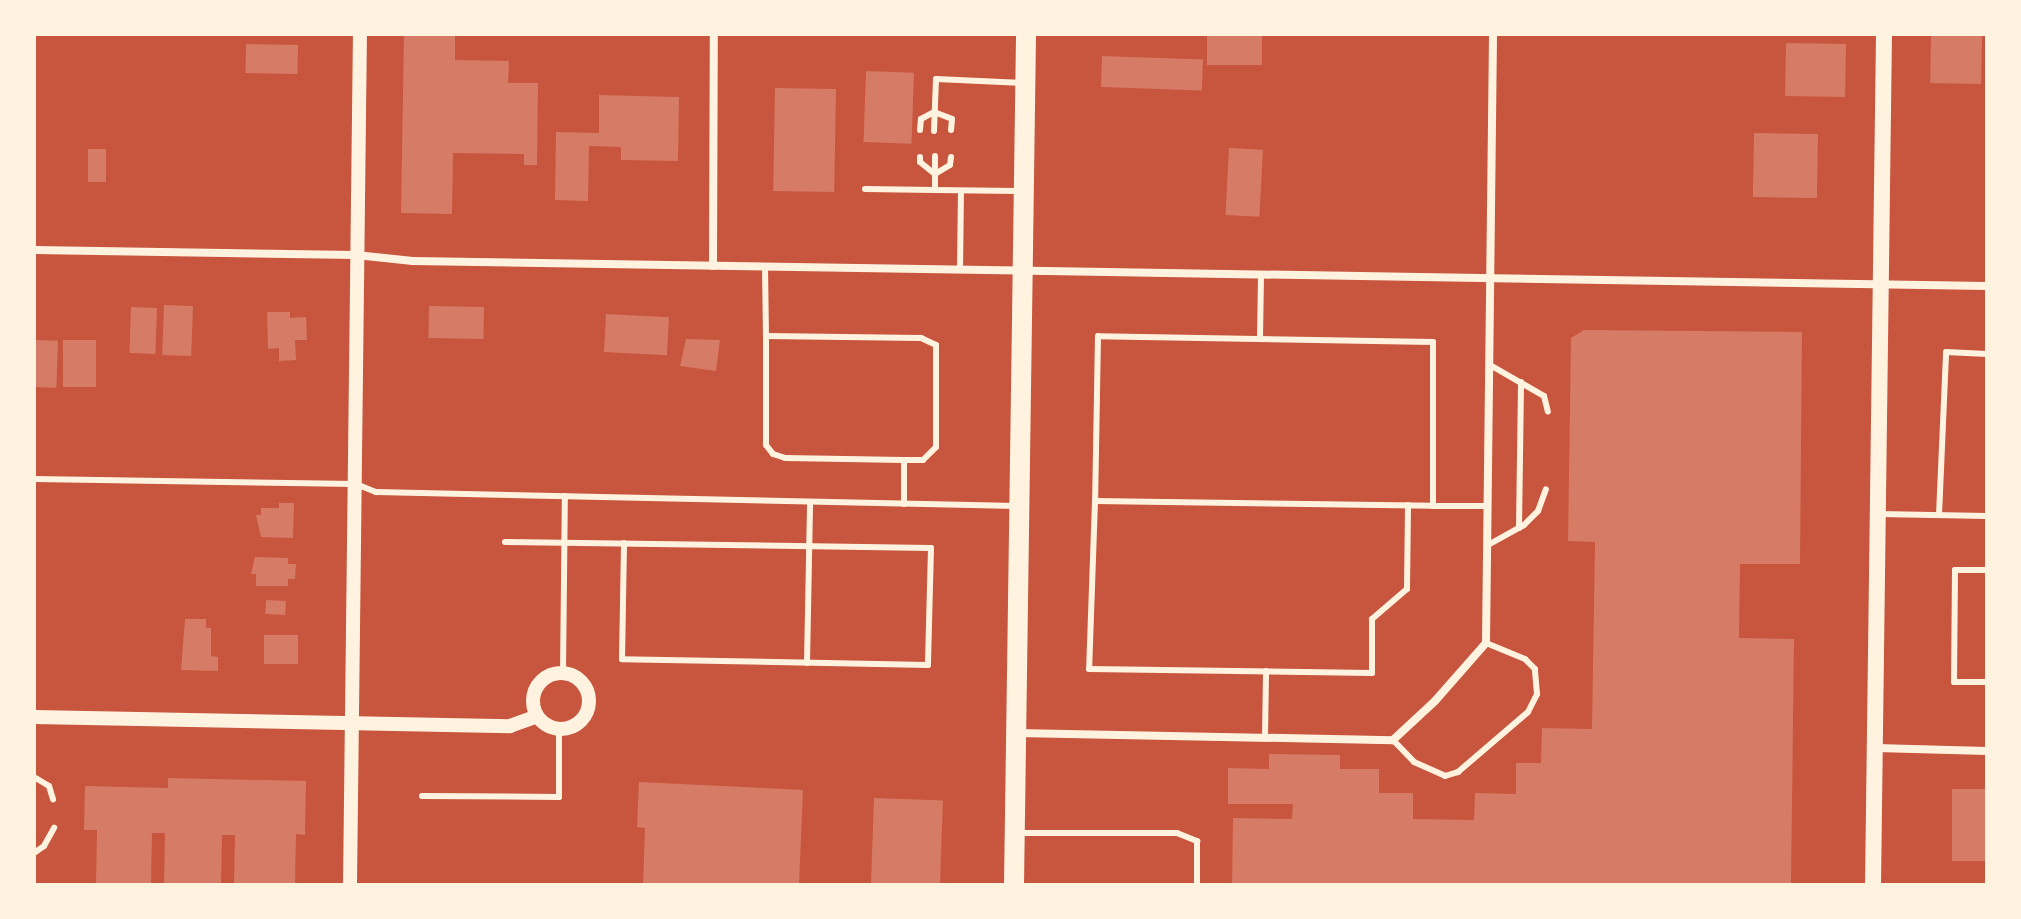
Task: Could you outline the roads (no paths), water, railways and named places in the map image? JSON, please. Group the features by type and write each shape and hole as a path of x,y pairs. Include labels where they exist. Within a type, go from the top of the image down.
{"main road":[{"path":"1014,885 1026,34"},
{"path":"1873,885 1884,34"}],"street":[{"path":"350,885 360,34"},
{"path":"713,266 714,34"},
{"path":"1015,733 1393,740 1435,701 1486,643 1493,34"},
{"path":"34,250 356,255 413,261 1987,286"},
{"path":"563,674 581,681 586,689 588,708 577,724 559,729 550,727 537,716 533,699 540,683 563,674"},
{"path":"34,717 510,726 537,716"},
{"path":"1875,748 1987,751"}],"lane":[{"path":"934,131 936,79 1024,83"},
{"path":"920,130 921,119 934,112 952,119 951,130"},
{"path":"935,156 935,190"},
{"path":"920,157 920,162 935,174"},
{"path":"935,174 950,165 951,157"},
{"path":"865,189 1022,191"},
{"path":"960,270 961,191"},
{"path":"765,266 766,445 773,454 785,458 923,460 936,447 936,345 921,338 766,336"},
{"path":"1260,339 1261,274"},
{"path":"1408,505 1407,589 1372,619 1372,673 1089,669 1098,336 1433,342 1433,506"},
{"path":"1939,515 1946,352 1987,354"},
{"path":"1490,365 1544,396 1548,412"},
{"path":"1519,528 1521,382"},
{"path":"904,460 904,504"},
{"path":"34,479 356,484 376,492 1017,506"},
{"path":"1488,545 1519,528 1538,511 1546,489"},
{"path":"563,674 565,496"},
{"path":"1095,501 1488,506"},
{"path":"807,663 810,502"},
{"path":"1878,514 1987,516"},
{"path":"505,542 564,542 931,548 928,665 622,659 624,543"},
{"path":"1987,570 1955,570 1954,682 1987,682"},
{"path":"1393,740 1414,762 1445,776 1458,772 1528,712 1537,694 1535,669 1525,659 1486,643"},
{"path":"1265,738 1266,671"},
{"path":"422,796 559,797 559,729"},
{"path":"34,777 49,786 53,799"},
{"path":"34,853 44,846 54,828"},
{"path":"1014,833 1177,833 1197,841 1197,885"},
{"path":"1873,885 1881,885"}]}
